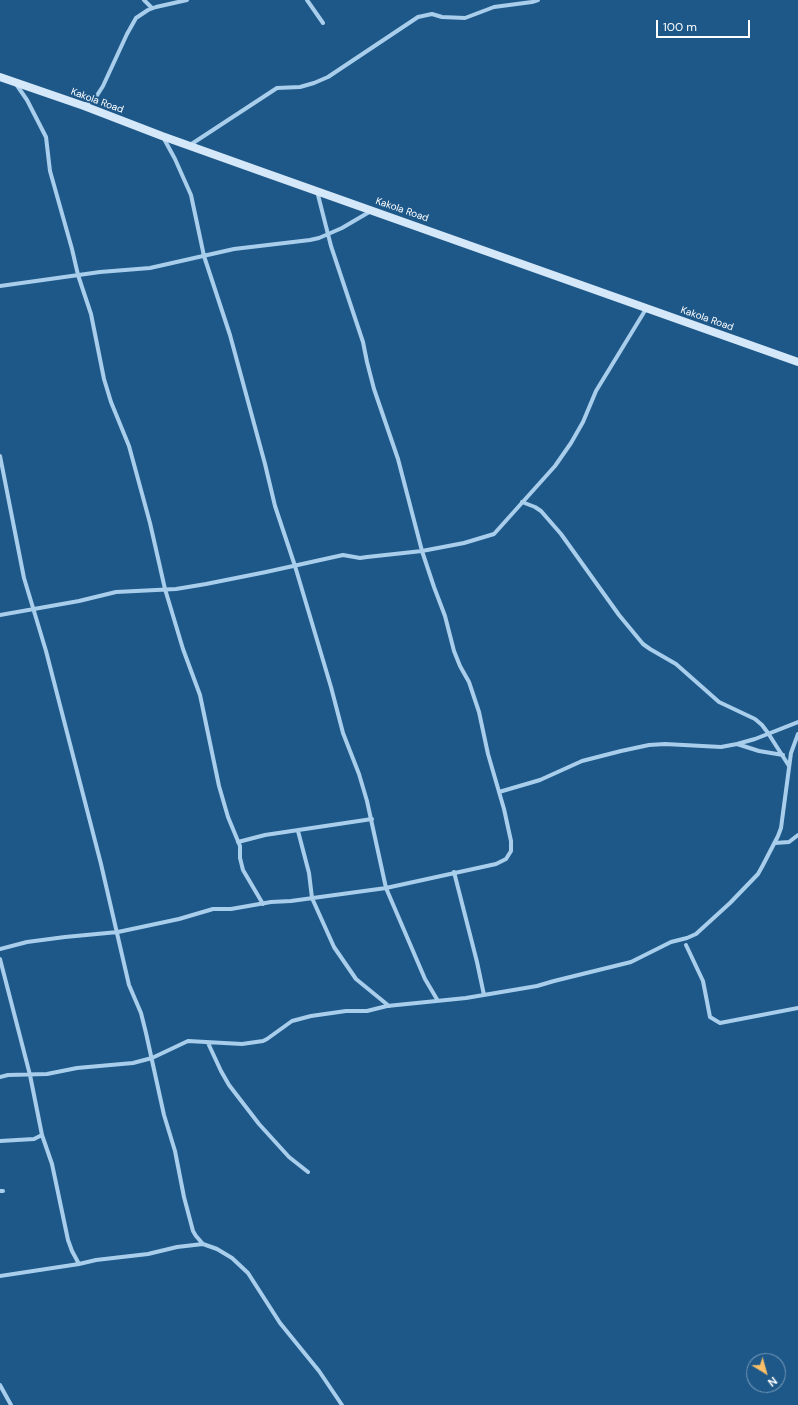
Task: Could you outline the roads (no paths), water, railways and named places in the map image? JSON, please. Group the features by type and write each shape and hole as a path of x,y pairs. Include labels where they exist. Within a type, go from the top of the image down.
{"main road":[{"name":"Kakola Road","path":"0,77 798,362"}],"street":[{"path":"144,0 152,8"},
{"path":"84,106 96,97 103,86 136,18 152,8 187,0"},
{"path":"307,0 323,23"},
{"path":"189,145 277,88 300,87 314,83 328,76 418,17 432,14 442,17 465,18 494,7 538,0"},
{"path":"14,82 27,100 46,137 50,171 78,275 91,314 97,351 104,379 124,430 139,480 165,589 183,649 200,695 217,779 228,817 238,842 241,864 263,904"},
{"path":"162,136 175,158 191,195 204,256 230,335 275,506 295,566 331,687 337,714 351,756 359,774 372,819 386,888 425,979 438,1001"},
{"path":"0,949 27,942 118,932 179,919 213,909 386,888 503,862 511,851 511,841 488,754 479,712 469,682 454,651 445,616 422,551 398,459 368,370 363,342 328,234 316,191"},
{"path":"0,286 100,272 150,268 243,248 310,240 319,238 351,223 372,210"},
{"path":"0,615 78,601 116,592 176,589 206,584 343,555 367,558 422,551 464,543 494,534 555,466 572,443 596,391 646,308"},
{"path":"0,456 24,578 60,702 130,985 141,1013 164,1115 175,1151 190,1220 196,1236 203,1244"},
{"path":"522,502 541,511 561,534 619,614 644,644 676,664 719,702 755,719 768,733 789,766"},
{"path":"499,792 540,780 582,761 649,745 675,744 721,747 737,744 798,722"},
{"path":"0,1077 8,1075 47,1074 77,1068 133,1063 165,1053 185,1042 197,1041 208,1043 242,1044 263,1041 298,1018 346,1011 367,1011 389,1006 484,995 538,986 630,962 671,942 687,938 696,934 730,903 758,874 775,843 781,828 784,811 791,752 798,734"},
{"path":"737,744 759,751 783,755"},
{"path":"238,842 265,835 372,819"},
{"path":"298,831 309,873 312,898 334,947 350,970 366,988 389,1006"},
{"path":"775,843 789,842 798,835"},
{"path":"454,872 484,995"},
{"path":"686,945 703,981 710,1017 720,1023 798,1008"},
{"path":"0,959 30,1075 42,1135 52,1164 68,1240 79,1264"},
{"path":"208,1043 220,1071 229,1085 289,1157 308,1172"},
{"path":"0,1141 32,1139 42,1135"},
{"path":"0,1276 96,1260 148,1254 177,1247 203,1244 217,1249 232,1258 248,1272 280,1323 319,1371 342,1405"},
{"path":"0,1385 11,1405"}]}
